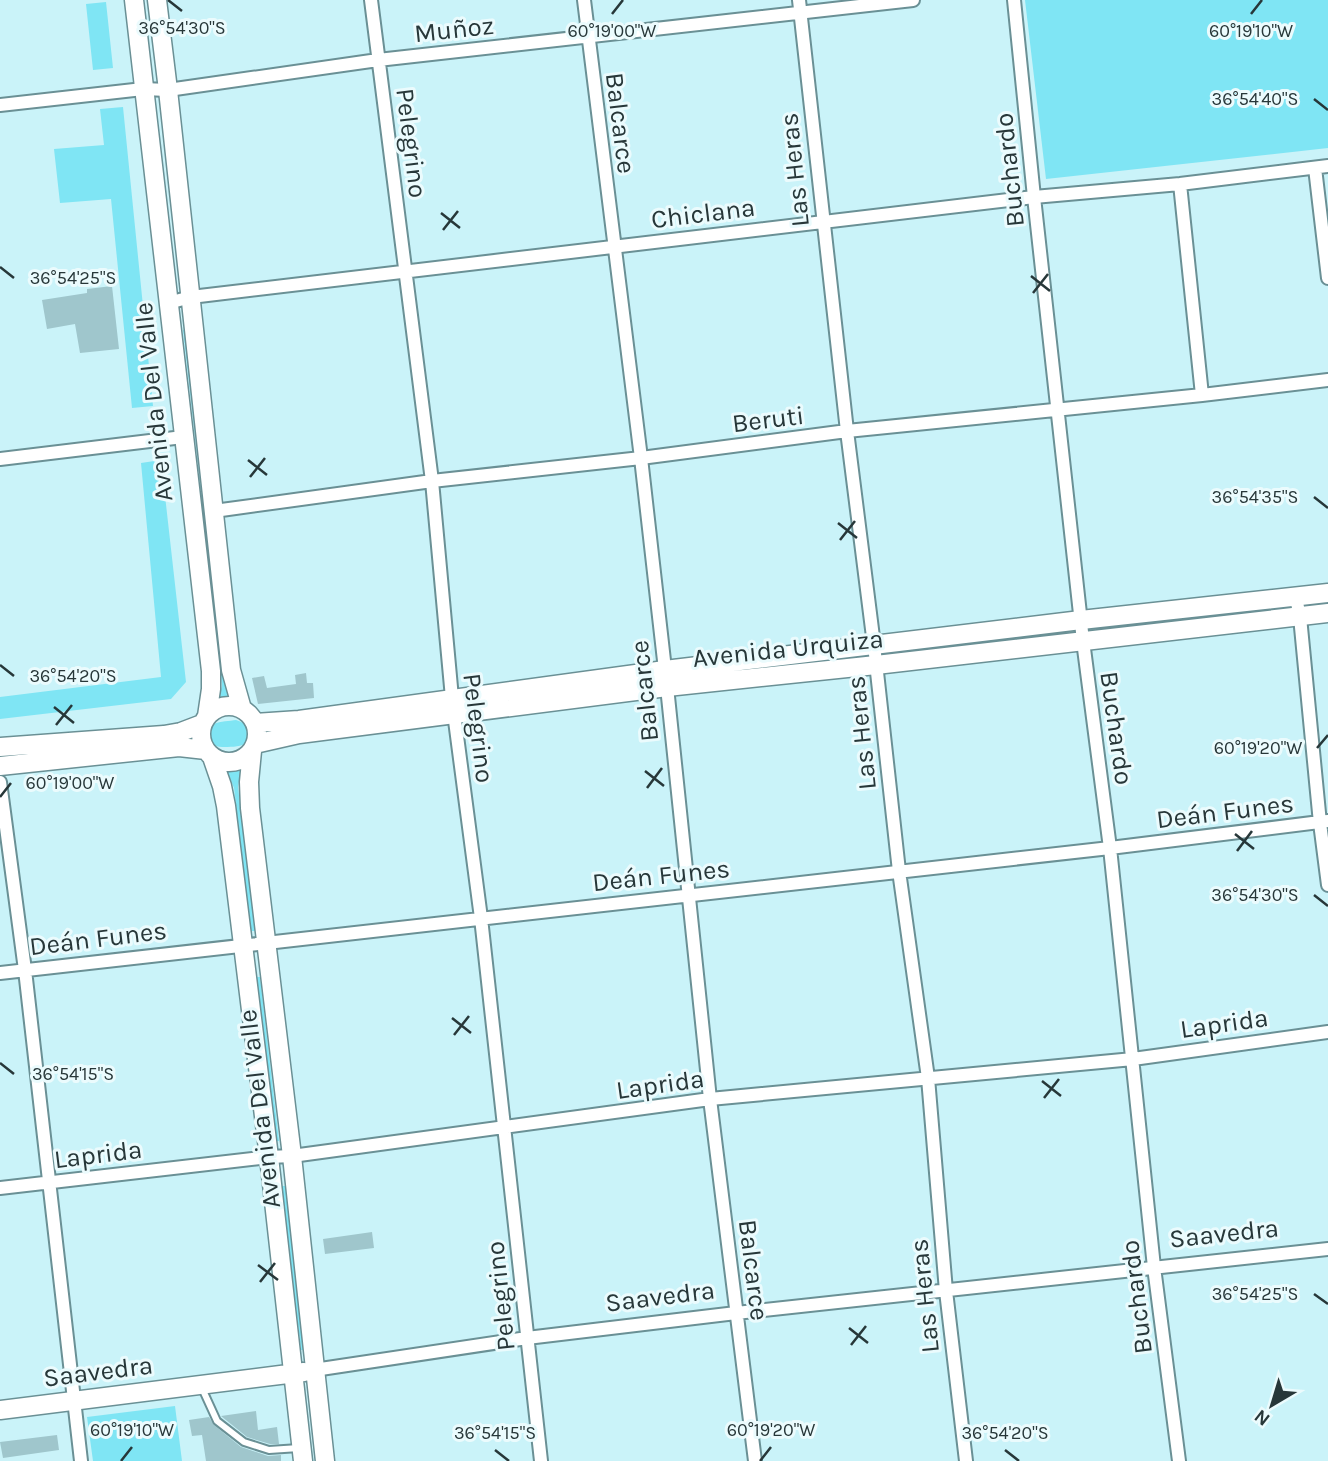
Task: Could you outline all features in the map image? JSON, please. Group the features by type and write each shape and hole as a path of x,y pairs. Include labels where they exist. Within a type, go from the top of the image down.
{"main road":[{"name":"Avenida Del Valle","path":"134,0 211,671 211,689 205,720"},
{"name":"Avenida Del Valle","path":"157,0 231,670 242,709"},
{"path":"666,678 874,645 1328,593"},
{"name":"Avenida Urquiza","path":"254,748 299,734 453,707 666,678 876,665 1328,613"},
{"path":"0,747 181,732 205,720 215,709 223,706 242,709 256,723 258,732 254,748 238,761 220,761 209,754 179,747 0,766"},
{"path":"256,723 453,707"},
{"path":"205,720 201,734 202,743 209,754"},
{"name":"Avenida Del Valle","path":"254,748 249,782 250,808 325,1461"},
{"name":"Avenida Del Valle","path":"209,754 222,786 226,806 302,1454"},
{"name":"Saavedra","path":"0,1410 314,1370"}],"street":[{"name":"Pelegrino","path":"371,0 432,481 453,707 481,918 541,1461"},
{"name":"Balcarce","path":"584,0 641,458 710,1099 755,1461"},
{"name":"Muñoz","path":"0,105 143,89 168,90 378,60 587,38 800,6 913,0"},
{"name":"Buchardo","path":"1014,0 1083,641 1110,848 1154,1267 1179,1461"},
{"name":"Las Heras","path":"800,6 822,222 900,871 928,1078 946,1291 966,1461"},
{"name":"Chiclana","path":"168,303 191,297 614,246 1034,197 1180,184 1322,167"},
{"path":"1322,167 1328,278"},
{"path":"1180,184 1202,395"},
{"name":"Beruti","path":"214,511 432,481 641,458 847,431 1328,380"},
{"path":"0,460 183,437"},
{"path":"1296,598 1324,822 1328,885"},
{"path":"0,782 25,970 82,1461"},
{"name":"Deán Funes","path":"0,973 1324,822"},
{"name":"Laprida","path":"0,1188 292,1156 710,1099 1133,1059 1328,1032"},
{"name":"Saavedra","path":"314,1370 527,1338 736,1313 1328,1249"}],"lane":[{"path":"200,1384 217,1421 244,1442 269,1450 302,1454"}],"shaded area":[{"path":"1025,0 1328,0 1328,148 1046,179"},
{"path":"106,2 113,68 93,70 86,4"},
{"path":"123,107 153,406 132,408 111,199 60,203 54,149 104,145 100,109"},
{"path":"183,330 187,330 204,489 201,489"},
{"path":"161,460 186,682 171,699 0,719 0,697 161,677 141,463"},
{"path":"211,539 226,685 235,702 217,704 222,686 207,540"},
{"path":"1054,632 1054,635 901,653 901,651"},
{"path":"236,720 250,730 249,741 243,745 228,747 211,742 208,735 210,727"},
{"path":"242,764 238,787 255,931 251,931 234,788 225,766 236,767"},
{"path":"256,977 260,977 279,1141 275,1141"},
{"path":"282,1186 286,1186 305,1350 301,1350"},
{"path":"175,1406 182,1461 93,1461 87,1417"}],"building":[{"path":"112,286 119,349 80,353 75,324 47,329 42,300"},
{"path":"306,673 307,683 313,683 314,698 258,704 252,678 264,676 267,688 296,684 295,675"},
{"path":"372,1232 374,1248 325,1254 323,1239"},
{"path":"256,1411 258,1430 277,1427 279,1444 247,1437 221,1416"},
{"path":"209,1417 214,1425 241,1447 268,1456 281,1455 281,1461 206,1461 202,1435 192,1436 189,1420"},
{"path":"57,1435 59,1450 3,1458 0,1442"}]}
